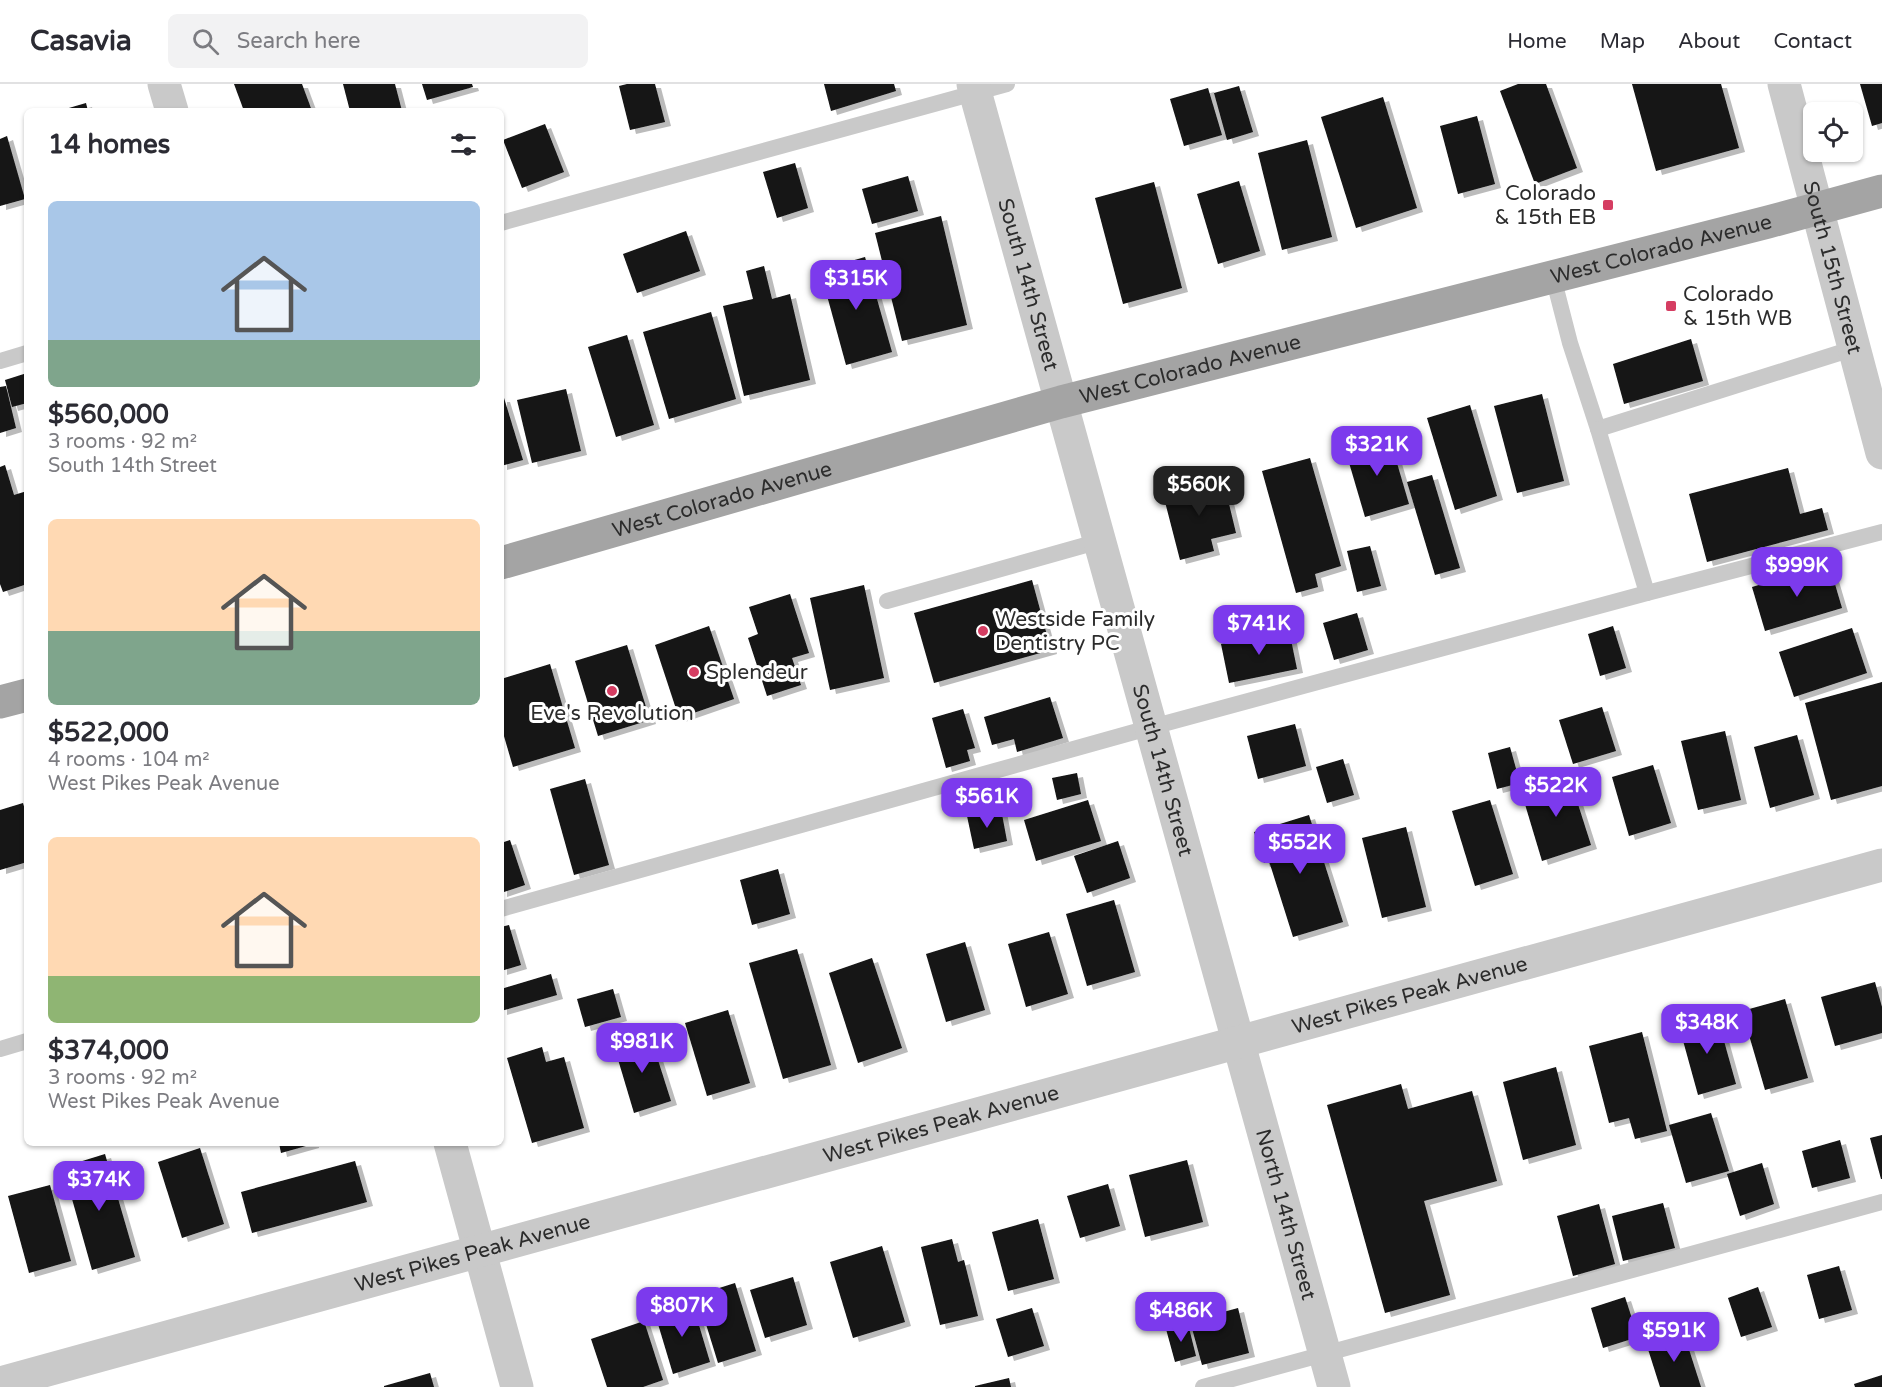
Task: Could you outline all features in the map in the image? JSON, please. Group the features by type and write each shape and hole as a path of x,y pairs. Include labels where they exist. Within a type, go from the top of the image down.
{"main road":[{"name":"West Colorado Avenue","path":"504,562 1061,402 1818,209 1882,190"},
{"path":"0,702 24,696"}],"street":[{"path":"164,84 171,108"},
{"name":"South 15th Street","path":"1784,84 1882,453"},
{"name":"South 14th Street","path":"974,88 1240,1041"},
{"name":"West Pikes Peak Avenue","path":"0,1383 1882,865"},
{"name":"North 14th Street","path":"1240,1041 1334,1387"},
{"path":"451,1146 517,1387"}],"lane":[{"path":"504,223 974,88 1007,84"},
{"path":"1553,277 1570,343 1647,593"},
{"path":"1598,429 1855,348"},
{"path":"0,361 24,354"},
{"path":"504,908 1152,727 1882,532"},
{"path":"887,601 1100,541"},
{"path":"0,1048 24,1042"},
{"path":"1203,1387 1882,1203"}],"building":[{"path":"234,84 302,84 311,108 243,108"},
{"path":"343,84 395,84 401,108 349,108"},
{"path":"422,84 472,84 473,87 427,100"},
{"path":"655,84 665,122 630,130 619,86"},
{"path":"824,84 894,84 896,91 831,111"},
{"path":"1518,84 1546,84 1577,168 1535,184 1500,91"},
{"path":"1632,84 1721,84 1739,148 1656,171"},
{"path":"1860,84 1882,84 1882,123 1872,126"},
{"path":"1239,86 1253,132 1227,140 1214,93"},
{"path":"1208,88 1222,135 1184,146 1170,99"},
{"path":"1383,97 1417,208 1356,228 1321,117"},
{"path":"86,103 87,108 69,108"},
{"path":"1477,116 1495,184 1458,194 1440,126"},
{"path":"545,124 564,172 522,188 504,140"},
{"path":"7,136 24,199 0,206 0,139"},
{"path":"1307,140 1332,237 1282,250 1258,153"},
{"path":"795,163 808,208 777,218 763,172"},
{"path":"908,176 918,211 872,224 862,189"},
{"path":"1239,181 1260,251 1218,264 1197,194"},
{"path":"1154,182 1182,288 1123,304 1095,198"},
{"path":"941,216 967,325 902,341 875,233"},
{"path":"686,231 700,271 637,293 623,254"},
{"path":"865,257 892,352 846,365 820,270"},
{"path":"764,266 772,299 790,294 810,380 744,396 723,306 753,299 746,271"},
{"path":"711,312 736,399 669,419 643,332"},
{"path":"627,335 654,425 616,437 588,347"},
{"path":"1691,339 1703,381 1624,404 1613,364"},
{"path":"24,374 24,404 12,407 5,380"},
{"path":"6,386 16,428 0,433 0,387"},
{"path":"566,389 581,451 532,463 517,400"},
{"path":"1542,394 1564,481 1517,493 1494,406"},
{"path":"504,398 523,460 504,465"},
{"path":"1470,405 1497,496 1455,510 1427,418"},
{"path":"1389,436 1409,504 1365,517 1345,449"},
{"path":"1310,458 1341,566 1315,574 1318,587 1296,593 1262,471"},
{"path":"5,465 14,495 24,492 24,585 3,592 0,584 0,467"},
{"path":"1788,468 1800,514 1822,508 1828,530 1707,562 1689,494"},
{"path":"1432,475 1460,568 1435,575 1407,482"},
{"path":"1223,479 1236,533 1211,539 1214,551 1180,560 1163,494"},
{"path":"1370,546 1381,586 1357,592 1347,551"},
{"path":"1829,564 1842,608 1765,631 1752,587"},
{"name":"Westside Family Dentistry PC","path":"1032,580 1051,650 934,683 914,613"},
{"path":"864,585 884,678 830,690 810,598"},
{"path":"790,594 809,653 792,658 801,685 767,696 748,638 758,634 749,607"},
{"path":"1357,613 1368,650 1334,660 1323,623"},
{"name":"Splendeur","path":"709,626 734,699 679,718 655,645"},
{"path":"1613,626 1626,668 1600,676 1588,634"},
{"path":"1852,628 1867,673 1794,697 1779,652"},
{"path":"1289,630 1297,669 1229,683 1221,644"},
{"name":"Eve's Revolution","path":"627,645 650,720 598,736 575,661"},
{"path":"550,664 575,748 513,767 504,736 504,678"},
{"path":"1882,682 1882,786 1831,800 1805,703"},
{"path":"1050,697 1063,738 1017,752 1014,739 992,745 984,717"},
{"path":"1602,707 1616,751 1573,764 1559,720"},
{"path":"963,709 975,748 967,750 970,761 946,768 932,718"},
{"path":"1295,724 1306,766 1258,779 1247,736"},
{"path":"1725,731 1741,800 1698,810 1681,741"},
{"path":"1797,735 1814,795 1770,808 1754,747"},
{"path":"1510,747 1520,783 1497,789 1488,753"},
{"path":"1343,759 1354,795 1327,803 1316,767"},
{"path":"1653,765 1671,823 1629,836 1612,777"},
{"path":"1077,773 1081,794 1057,800 1052,778"},
{"path":"1569,776 1591,845 1542,861 1521,791"},
{"path":"585,779 609,865 574,875 550,789"},
{"path":"1088,800 1101,841 1036,861 1024,820"},
{"path":"1490,800 1513,874 1475,886 1452,811"},
{"path":"23,803 24,806 24,863 0,870 0,810"},
{"path":"1001,809 1007,841 974,849 967,816"},
{"path":"1309,815 1343,922 1293,937 1269,861 1264,863 1254,832"},
{"path":"1406,827 1426,907 1382,918 1362,838"},
{"path":"510,840 525,885 504,892 504,842"},
{"path":"1118,841 1130,878 1087,893 1074,856"},
{"path":"778,869 790,914 752,925 740,880"},
{"path":"1114,900 1135,972 1087,986 1066,914"},
{"path":"509,925 521,965 504,970 504,926"},
{"path":"1049,932 1068,994 1026,1007 1008,944"},
{"path":"965,942 985,1010 946,1022 926,954"},
{"path":"797,949 831,1065 783,1079 749,963"},
{"path":"872,958 902,1048 858,1063 829,973"},
{"path":"551,974 557,995 504,1010 504,988"},
{"path":"1875,982 1882,1007 1882,1033 1835,1046 1821,997"},
{"path":"613,989 621,1017 585,1027 577,999"},
{"path":"1785,999 1808,1078 1765,1090 1742,1011"},
{"path":"728,1010 750,1083 707,1096 685,1023"},
{"path":"1717,1016 1736,1084 1698,1095 1679,1026"},
{"path":"1642,1032 1667,1131 1635,1139 1629,1118 1609,1123 1589,1046"},
{"path":"650,1035 671,1101 634,1113 614,1046"},
{"path":"542,1047 546,1062 564,1057 584,1128 532,1143 507,1058"},
{"path":"1556,1067 1576,1145 1523,1160 1503,1082"},
{"path":"1401,1084 1408,1109 1472,1091 1497,1181 1424,1201 1450,1295 1385,1313 1327,1105"},
{"path":"1711,1113 1729,1171 1686,1183 1669,1125"},
{"path":"1882,1135 1882,1179 1881,1179 1870,1138"},
{"path":"1840,1140 1850,1178 1812,1188 1802,1151"},
{"path":"280,1146 306,1146 281,1153"},
{"path":"200,1148 224,1224 182,1238 158,1162"},
{"path":"105,1154 135,1257 92,1270 63,1167"},
{"path":"1187,1160 1203,1222 1145,1237 1129,1175"},
{"path":"355,1161 367,1202 252,1233 241,1192"},
{"path":"1762,1163 1774,1204 1740,1216 1727,1174"},
{"path":"1108,1184 1120,1226 1080,1238 1067,1196"},
{"path":"50,1185 71,1261 29,1273 8,1196"},
{"path":"1663,1203 1675,1248 1623,1261 1612,1216"},
{"path":"1599,1204 1615,1264 1573,1276 1557,1216"},
{"path":"1038,1219 1054,1279 1008,1291 992,1232"},
{"path":"952,1239 958,1262 964,1260 978,1316 940,1325 921,1247"},
{"path":"882,1246 905,1322 853,1338 830,1262"},
{"path":"1839,1266 1852,1310 1819,1319 1807,1275"},
{"path":"793,1277 807,1325 765,1338 750,1290"},
{"path":"735,1283 756,1351 718,1363 697,1295"},
{"path":"1758,1287 1772,1327 1741,1337 1728,1298"},
{"path":"1625,1297 1638,1337 1603,1348 1591,1308"},
{"path":"692,1302 710,1362 673,1374 655,1314"},
{"path":"1032,1308 1044,1346 1008,1357 996,1319"},
{"path":"1238,1308 1249,1353 1202,1365 1190,1321"},
{"path":"644,1321 663,1380 643,1387 607,1387 591,1339"},
{"path":"1188,1324 1196,1356 1175,1362 1166,1329"},
{"path":"1684,1334 1701,1387 1660,1387 1647,1346"},
{"path":"430,1373 434,1387 384,1387 384,1386"},
{"path":"1882,1375 1882,1387 1855,1387 1854,1384"},
{"path":"1009,1378 1011,1387 975,1387 975,1386"}],"place":[{"name":"Colorado & 15th EB","path":"1608,205"},
{"name":"Colorado & 15th WB","path":"1671,306"},
{"name":"Westside Family Dentistry PC","path":"983,631"},
{"name":"Splendeur","path":"694,672"},
{"name":"Eve's Revolution","path":"612,691"}]}
